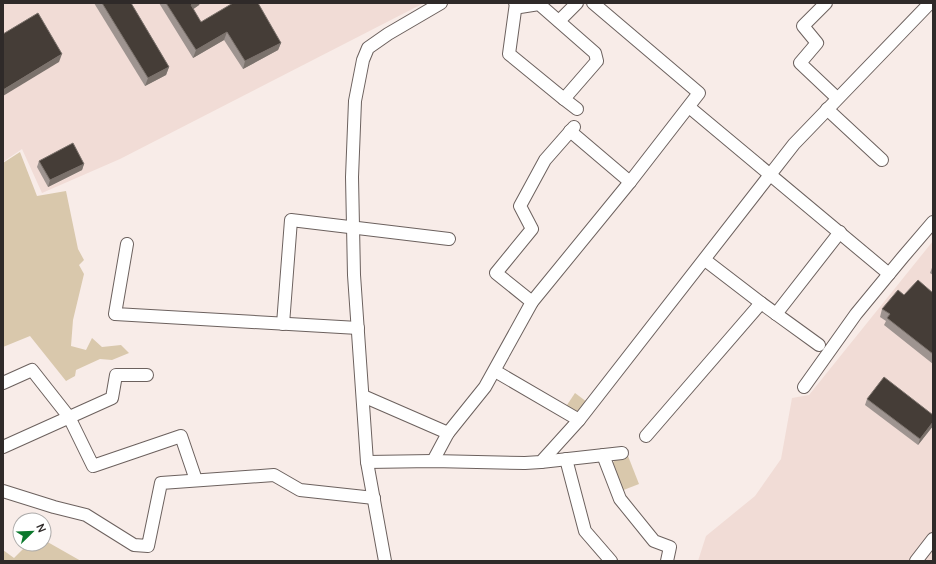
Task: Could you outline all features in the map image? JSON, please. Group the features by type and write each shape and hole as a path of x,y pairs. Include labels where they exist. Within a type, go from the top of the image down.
{"street":[{"path":"385,561 367,462 354,275 352,177 355,101 363,60 368,48 388,34 441,3"},
{"path":"516,3 520,7 540,4 595,53 597,61 564,99"},
{"path":"516,3 509,54 577,109"},
{"path":"559,21 576,3"},
{"path":"433,461 448,433 485,387 495,372 532,302 630,182 699,94 593,3"},
{"path":"826,3 803,26 817,43 800,63 838,98"},
{"path":"541,462 579,420 794,144 930,3"},
{"path":"689,107 889,274"},
{"path":"827,110 882,160"},
{"path":"532,302 496,273 532,230 520,206 545,160 572,129 630,182"},
{"path":"283,324 291,220 449,239"},
{"path":"804,387 856,314 933,222"},
{"path":"776,314 840,232"},
{"path":"127,244 115,314 358,328"},
{"path":"705,260 776,314 819,344"},
{"path":"646,436 762,303"},
{"path":"3,383 32,370 69,417 93,466 181,436 196,480"},
{"path":"495,372 579,420"},
{"path":"3,447 112,398 116,375 147,376"},
{"path":"363,396 448,433"},
{"path":"367,462 433,461 525,463 622,453"},
{"path":"603,455 620,499 654,542 670,546 667,561"},
{"path":"566,459 585,531 611,561"},
{"path":"3,491 54,507 86,515 134,545 148,546 161,483 274,475 300,490 374,498"},
{"path":"916,561 933,539"}],"shaded area":[{"path":"3,3 424,3 120,159 42,193 22,149 3,162"},
{"path":"20,152 37,196 66,191 78,249 84,260 79,265 84,274 73,320 71,346 86,350 92,338 102,347 121,345 129,353 112,360 100,359 76,370 75,376 66,381 30,336 3,347 3,163"},
{"path":"933,241 933,561 698,561 706,536 755,496 781,459 792,398 809,395"},
{"path":"575,393 591,405 579,420 563,411"},
{"path":"628,456 639,484 621,491 611,465 615,460"},
{"path":"52,545 81,561 3,561 3,550 14,558 20,552 52,552"}],"building":[{"path":"102,3 131,3 169,67 148,78"},
{"path":"166,3 194,3 191,5 201,22 233,3 258,3 281,43 245,61 227,32 196,50"},
{"path":"38,13 62,54 3,90 3,34"},
{"path":"73,143 84,164 50,180 39,161"},
{"path":"918,280 933,293 933,354 887,318 890,314 882,309 898,290 904,295"},
{"path":"884,377 933,415 933,422 920,439 867,399"}]}
